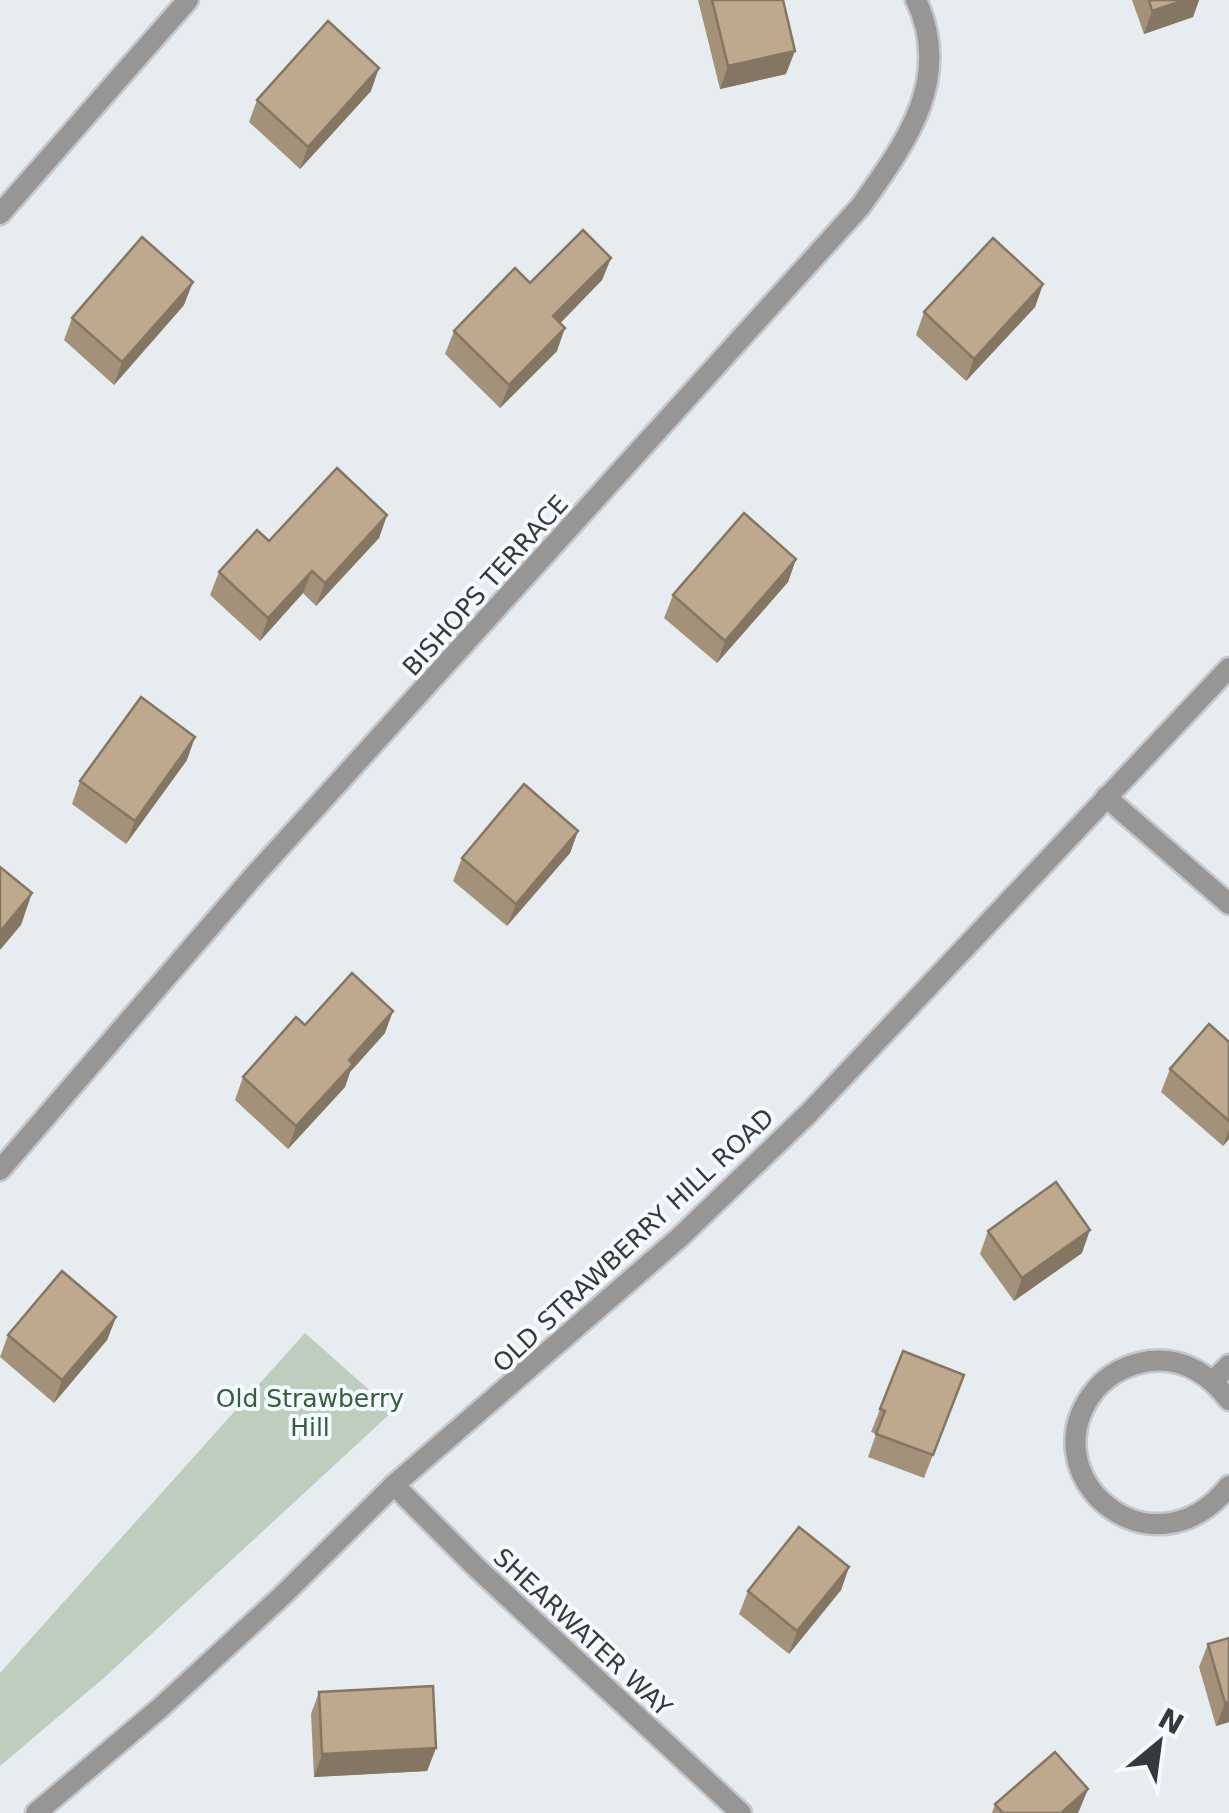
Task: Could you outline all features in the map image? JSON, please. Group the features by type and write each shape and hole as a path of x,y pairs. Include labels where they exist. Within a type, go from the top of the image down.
{"street":[{"path":"0,214 188,0"},
{"name":"BISHOPS TERRACE","path":"0,1170 252,878 860,207 902,147 922,108 928,79 927,41 916,0"},
{"name":"OLD STRAWBERRY HILL ROAD","path":"36,1813 160,1708 282,1596 394,1485 550,1353 810,1112 1229,668"},
{"path":"1106,797 1229,904"},
{"path":"1229,1400 1213,1381 1178,1362 1137,1363 1118,1370 1102,1383 1084,1408 1076,1437 1084,1478 1111,1510 1131,1520 1176,1524 1216,1503 1229,1486"},
{"path":"1213,1381 1229,1365"},
{"name":"SHEARWATER WAY","path":"394,1485 477,1568 741,1813"}],"green space":[{"name":"Old Strawberry Hill","path":"305,1333 393,1411 105,1677 0,1766 0,1673"}],"building":[{"path":"712,0 783,0 795,51 728,66"},
{"path":"1149,0 1184,0 1152,11"},
{"path":"328,21 379,68 308,147 257,100"},
{"path":"583,230 611,258 553,316 565,328 509,385 454,331 515,268 530,283"},
{"path":"142,237 193,282 122,362 72,318"},
{"path":"993,238 1043,284 974,359 924,312"},
{"path":"337,468 387,515 325,583 312,571 268,618 219,572 257,530 269,541"},
{"path":"744,513 796,559 725,641 673,595"},
{"path":"141,697 195,737 135,821 80,781"},
{"path":"524,784 578,831 516,904 462,858"},
{"path":"0,867 32,893 0,932"},
{"path":"352,973 393,1011 349,1060 353,1064 296,1126 243,1077 296,1017 305,1025"},
{"path":"1209,1024 1229,1042 1229,1121 1170,1069"},
{"path":"1056,1182 1090,1230 1022,1278 988,1231"},
{"path":"62,1271 116,1317 62,1380 8,1335"},
{"path":"903,1351 964,1375 933,1455 876,1434 885,1411 880,1409"},
{"path":"799,1527 849,1567 797,1631 748,1591"},
{"path":"1229,1638 1229,1702 1225,1703 1208,1644"},
{"path":"433,1686 436,1748 322,1754 319,1692"},
{"path":"1055,1752 1088,1789 1061,1813 1003,1813 995,1804"}]}
